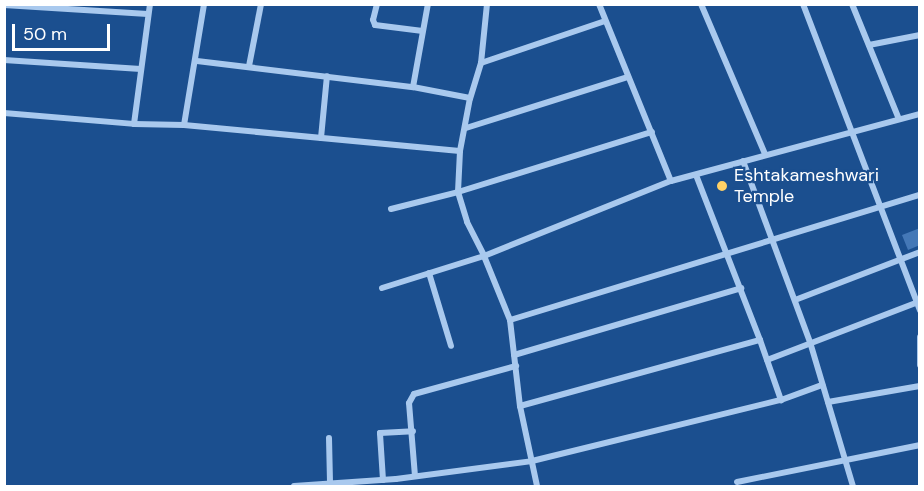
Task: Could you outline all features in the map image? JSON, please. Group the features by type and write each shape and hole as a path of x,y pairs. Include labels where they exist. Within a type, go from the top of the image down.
{"street":[{"path":"134,124 150,4"},
{"path":"184,124 197,60 204,4"},
{"path":"249,66 261,4"},
{"path":"413,87 428,4"},
{"path":"487,4 481,63 470,98 460,151 458,192 467,222 484,256 510,320 520,406 537,486"},
{"path":"599,4 671,181"},
{"path":"701,4 765,154"},
{"path":"803,4 920,310"},
{"path":"852,4 899,119"},
{"path":"4,5 101,8 148,14"},
{"path":"376,5 373,20 375,25 423,31"},
{"path":"481,63 605,21"},
{"path":"869,45 920,34"},
{"path":"4,60 141,69"},
{"path":"197,60 413,87 470,98"},
{"path":"321,138 327,76"},
{"path":"466,128 628,77"},
{"path":"4,113 134,124 184,124 460,151"},
{"path":"382,288 484,256 671,181 920,114"},
{"path":"391,209 458,192 652,132"},
{"path":"743,161 810,342 853,486"},
{"path":"696,174 741,288 781,400"},
{"path":"510,320 920,195"},
{"path":"795,300 920,252"},
{"path":"429,273 451,346"},
{"path":"514,355 741,288"},
{"path":"767,360 918,302"},
{"path":"920,337 920,365"},
{"path":"520,406 760,340"},
{"path":"416,476 409,403 414,394 516,366"},
{"path":"294,486 383,480 396,483 416,476 532,461 781,400 822,386"},
{"path":"828,402 920,386"},
{"path":"383,480 380,433 413,431"},
{"path":"329,438 330,483"},
{"path":"737,482 846,458 920,445"}],"building":[{"path":"920,228 920,245 908,250 902,235"}],"place":[{"name":"Eshtakameshwari Temple","path":"722,186"}]}
